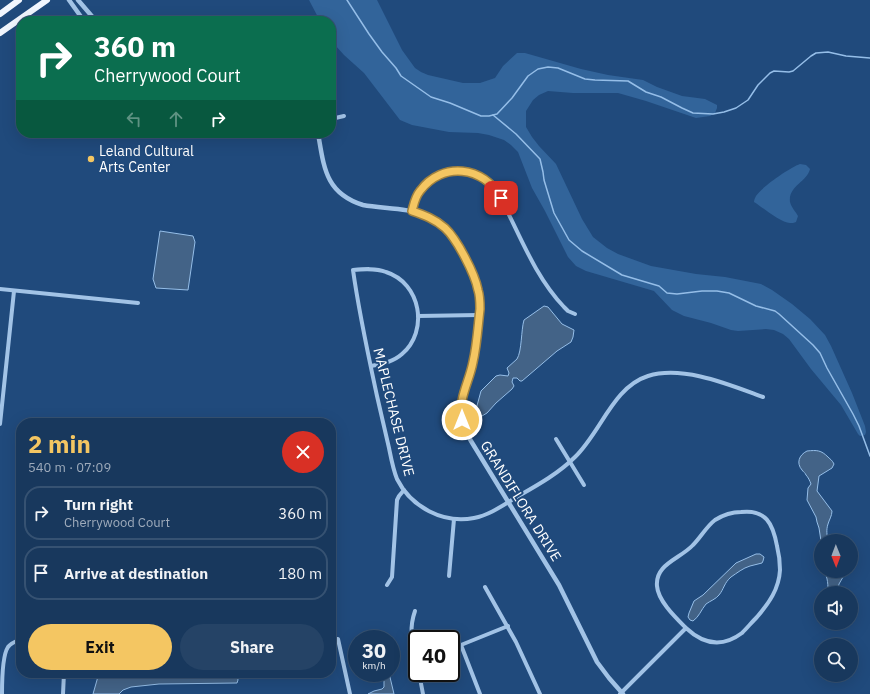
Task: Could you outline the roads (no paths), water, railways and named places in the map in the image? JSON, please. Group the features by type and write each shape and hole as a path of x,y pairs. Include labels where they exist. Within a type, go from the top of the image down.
{"highway":[{"path":"0,14 19,0"},
{"path":"24,16 41,0"},
{"path":"24,16 47,0"},
{"path":"0,34 16,22"}],"street":[{"path":"69,0 80,16"},
{"path":"78,0 92,16"},
{"path":"336,118 344,116"},
{"name":"GRANDIFLORA DRIVE","path":"319,138 326,171 331,183 339,192 349,199 363,205 412,211 426,216 449,232 462,252 476,282 480,302 474,360 461,401 462,420 467,436 559,585 597,662 622,694"},
{"path":"412,211 420,190 429,181 439,175 460,171 482,177 492,185 498,193 533,264 544,282 564,307 575,314"},
{"name":"MAPLECHASE DRIVE","path":"418,316 416,302 413,295 406,285 396,277 385,271 353,270 364,337 395,473 410,498 423,508 438,515 454,519 467,519 482,516 494,511 554,474 581,452 624,390 635,382 649,376 670,373 699,376 763,397"},
{"path":"0,289 138,303"},
{"path":"0,424 14,291"},
{"path":"371,366 389,362 406,350 416,334 418,316 479,316"},
{"path":"556,439 584,485"},
{"path":"387,585 392,577 397,500 404,490"},
{"path":"744,511 754,512 762,516 770,523 775,532 780,570 777,586 766,606 742,632 728,640 714,643 703,640 692,634 686,628 664,603 658,592 658,577 662,569 668,563 688,550 711,524 722,516 744,511"},
{"path":"449,576 454,519"},
{"path":"484,587 508,626 524,656 540,694"},
{"path":"411,630 411,624 415,611"},
{"path":"480,694 461,645 508,626"},
{"path":"622,694 686,628"},
{"path":"336,639 338,639 350,694"},
{"path":"2,694 3,668 6,650 11,644 16,642"},
{"path":"63,694 64,678"},
{"path":"421,682 423,694"}],"waterway":[{"path":"347,0 369,34 401,76 431,97 481,116 497,114 512,98 528,76 538,69 548,67 558,68 585,79 628,81 646,92 661,97 693,113 713,114 736,108 748,100 758,85 770,73 774,71 793,71 816,53 828,52 846,56 870,58"},
{"path":"493,115 516,134 540,159 544,180 554,213 569,240 582,251 622,275 659,286 667,293 677,294 702,291 729,293 756,306 775,311 779,314 820,353 859,426 870,456"}],"place":[{"name":"Leland Cultural Arts Center","path":"91,159"}]}
